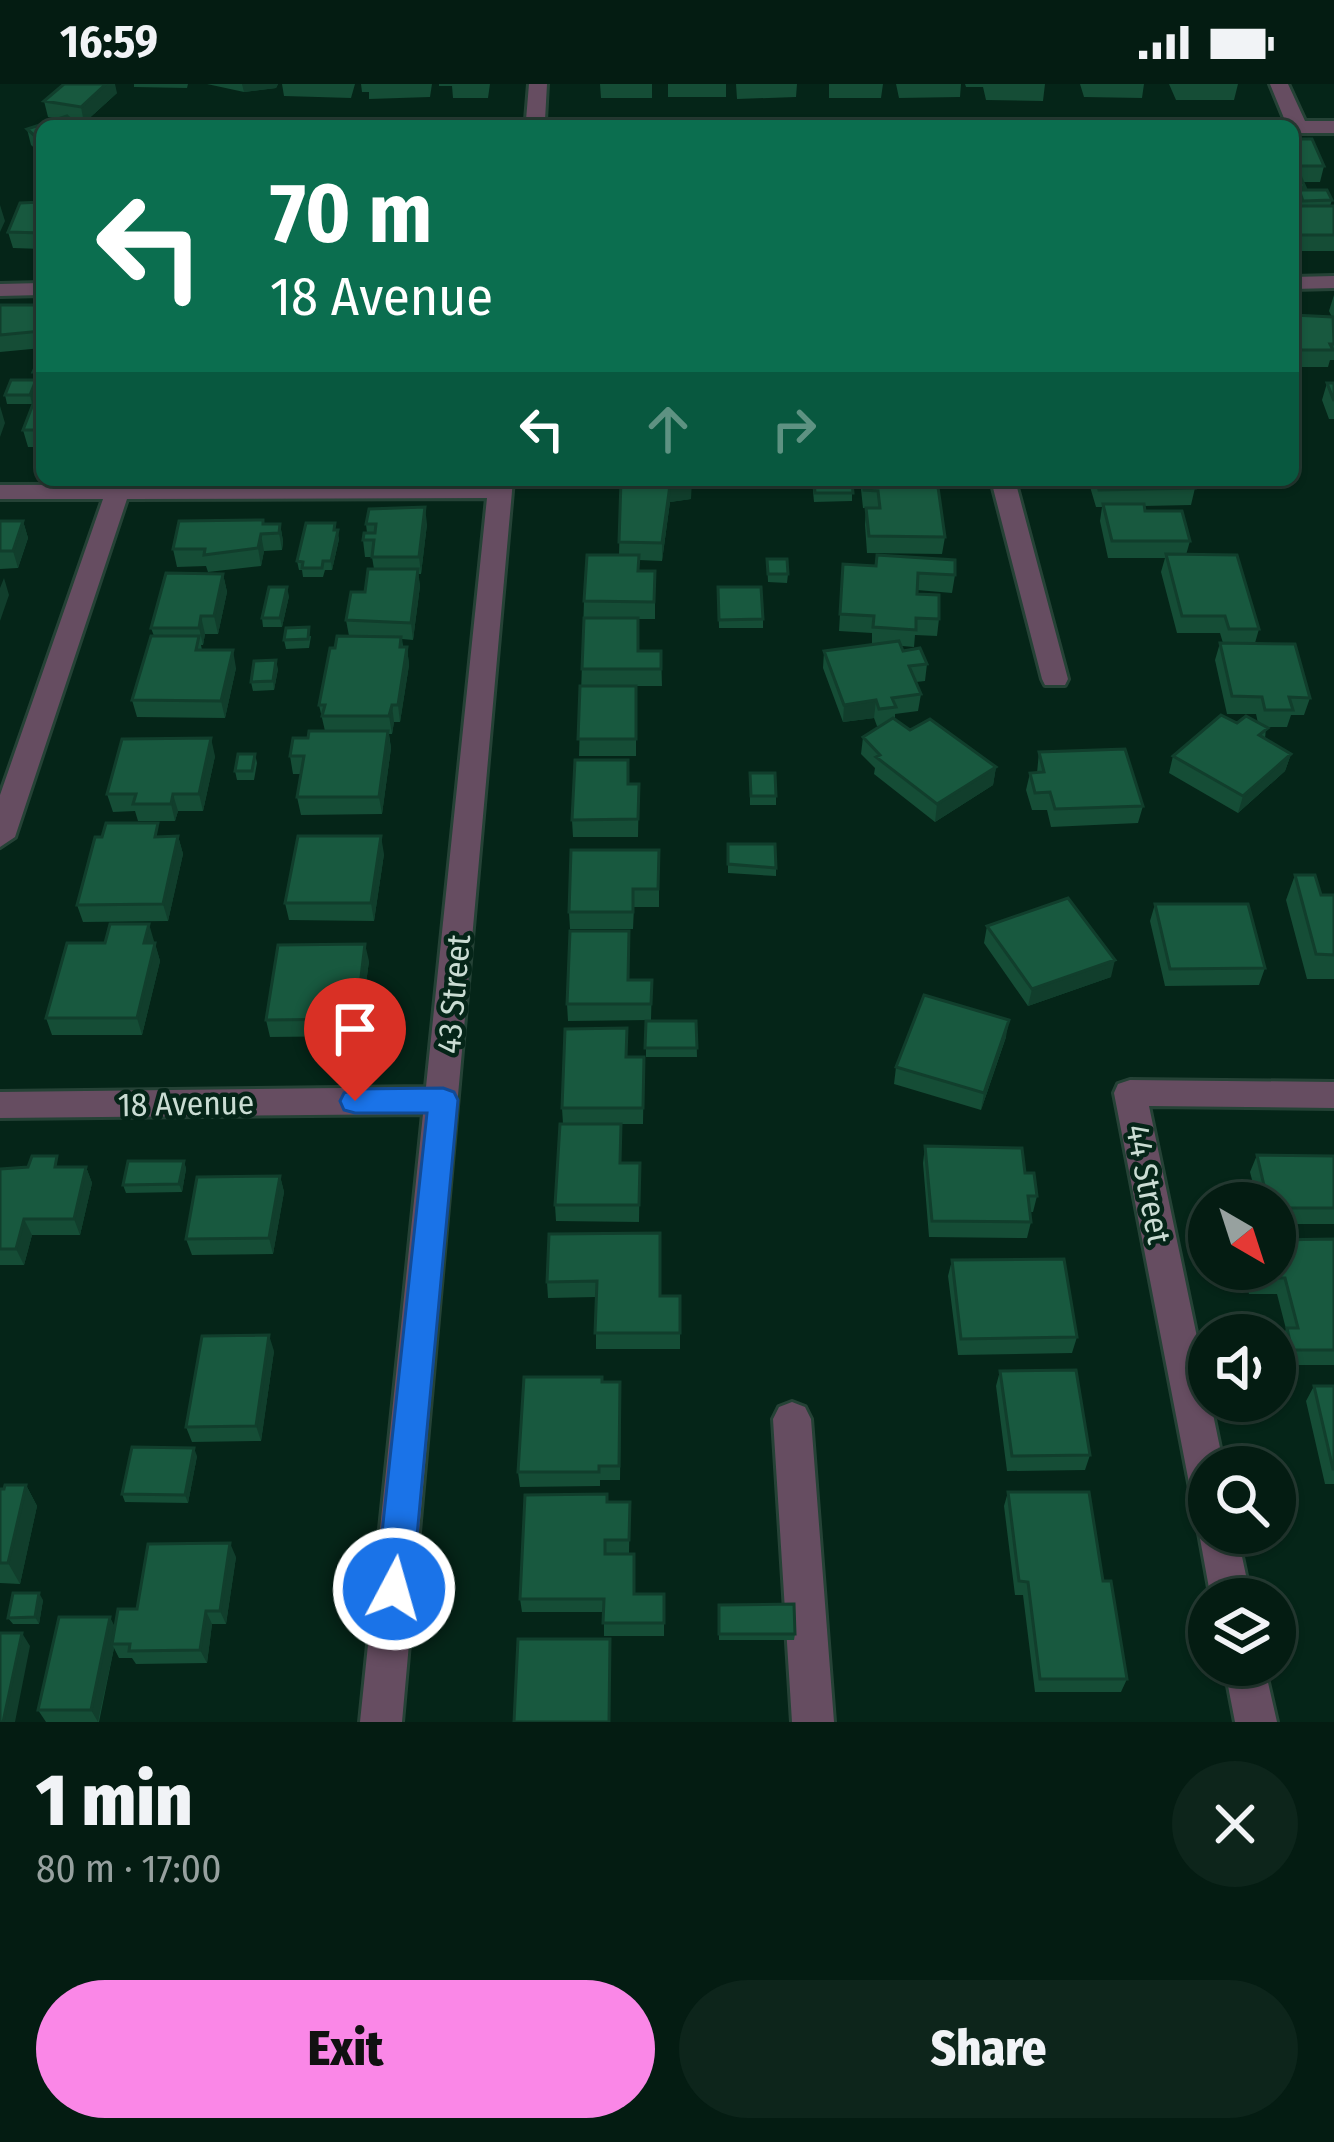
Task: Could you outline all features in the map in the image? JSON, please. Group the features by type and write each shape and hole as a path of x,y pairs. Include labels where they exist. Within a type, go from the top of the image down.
{"street":[{"path":"535,120 538,84"},
{"path":"1279,84 1288,120"},
{"path":"1299,127 1334,127"},
{"path":"1299,283 1334,283"},
{"path":"0,290 36,289"},
{"path":"0,492 501,486"},
{"name":"43 Street","path":"381,1722 501,486"},
{"path":"1005,486 1055,679"},
{"path":"0,837 118,490"},
{"name":"44 Street","path":"1201,1446 1130,1093 1334,1095"},
{"name":"18 Avenue","path":"0,1105 443,1100"},
{"path":"792,1419 813,1722"},
{"path":"1248,1686 1256,1722"}],"building":[{"path":"64,84 106,84 81,107 44,101"},
{"path":"1299,139 1312,139 1324,166 1299,166"},
{"path":"1299,190 1327,190 1332,200 1303,201"},
{"path":"36,202 36,233 8,232 20,203"},
{"path":"1299,206 1334,206 1334,235 1299,235"},
{"path":"0,305 36,305 36,332 0,335"},
{"path":"1299,315 1333,317 1333,350 1301,350"},
{"path":"11,380 36,380 30,395 5,395"},
{"path":"36,396 36,430 23,430"},
{"path":"621,486 670,486 662,543 619,542"},
{"path":"814,486 852,486 853,493 815,493"},
{"path":"864,486 938,486 945,537 869,536 866,508 880,508 878,491 864,490"},
{"path":"1098,486 1195,488 1099,490"},
{"path":"1103,504 1144,504 1145,511 1182,511 1190,541 1112,541"},
{"path":"425,507 419,557 372,557 374,540 363,540 364,533 375,533 376,524 366,524 369,509"},
{"path":"263,520 263,524 280,524 279,533 261,534 258,548 204,555 205,549 173,549 179,521"},
{"path":"0,521 23,521 13,551 0,551"},
{"path":"306,523 335,523 334,530 338,530 331,561 323,561 322,568 302,568 303,562 297,561"},
{"path":"1166,554 1237,555 1259,629 1229,629 1225,616 1182,616"},
{"path":"587,555 639,555 638,571 655,571 654,602 584,601"},
{"path":"877,555 955,560 955,575 918,573 917,594 939,595 939,619 916,618 916,630 873,627 874,616 840,614 843,564 876,566"},
{"path":"767,559 787,559 788,574 768,574"},
{"path":"368,569 418,569 411,623 346,620 351,592 365,592"},
{"path":"166,573 223,574 214,616 201,616 199,628 151,628"},
{"path":"269,587 287,587 280,618 262,618"},
{"path":"718,587 761,587 763,619 719,620"},
{"path":"584,618 638,618 638,651 661,651 661,669 582,669"},
{"path":"309,627 308,639 284,640 286,628"},
{"path":"151,636 199,636 196,650 233,650 221,701 132,700"},
{"path":"337,636 401,637 400,647 407,647 398,705 392,705 389,716 322,716 325,705 319,705 330,648 335,648"},
{"path":"899,641 903,651 920,648 927,664 909,666 921,694 892,698 896,707 879,709 876,700 844,705 824,651"},
{"path":"1220,643 1295,644 1310,698 1289,697 1293,710 1265,710 1262,697 1232,696"},
{"path":"276,660 273,681 251,682 254,661"},
{"path":"580,686 636,686 636,739 578,739"},
{"path":"1221,715 1237,723 1246,716 1268,728 1259,735 1291,754 1243,796 1173,756"},
{"path":"893,718 910,730 930,719 996,767 937,804 876,757 880,755 863,737"},
{"path":"309,731 388,731 379,797 297,797 304,756 290,756 293,738 308,738"},
{"path":"211,738 199,794 173,794 171,804 133,804 136,794 107,794 122,739"},
{"path":"1125,749 1143,806 1055,809 1050,792 1035,793 1030,773 1044,772 1039,752"},
{"path":"238,754 255,754 252,771 235,771"},
{"path":"575,760 628,760 628,784 639,784 638,819 572,820"},
{"path":"750,773 775,773 776,796 751,796"},
{"path":"106,823 158,823 155,837 178,836 163,904 77,905 95,837 102,837"},
{"path":"298,836 381,836 371,903 285,903"},
{"path":"728,844 775,844 776,868 728,864"},
{"path":"571,850 659,850 658,889 633,889 633,912 569,912"},
{"path":"1295,875 1315,875 1321,895 1334,895 1334,955 1316,954"},
{"path":"1068,898 1115,960 1032,989 987,926"},
{"path":"1155,904 1248,904 1265,968 1170,969"},
{"path":"110,924 149,924 144,943 155,943 137,1018 46,1018 67,943 105,943"},
{"path":"570,931 629,931 628,980 652,980 651,1004 567,1004"},
{"path":"365,944 356,1019 266,1020 278,945"},
{"path":"924,995 1009,1020 984,1093 896,1067"},
{"path":"646,1021 696,1021 697,1048 645,1048"},
{"path":"627,1028 626,1057 644,1057 643,1108 562,1108 565,1029"},
{"path":"560,1124 621,1124 620,1163 640,1163 639,1205 555,1205"},
{"path":"925,1146 1022,1148 1025,1173 1034,1173 1037,1196 1028,1196 1031,1222 932,1221"},
{"path":"1257,1155 1334,1156 1334,1208 1296,1208 1296,1182 1263,1182"},
{"path":"32,1156 57,1156 55,1167 86,1167 74,1219 24,1219 16,1249 0,1249 0,1169 28,1167"},
{"path":"128,1161 184,1161 179,1184 123,1185"},
{"path":"280,1176 269,1238 186,1239 197,1177"},
{"path":"660,1233 660,1296 680,1296 680,1333 595,1333 597,1281 547,1282 549,1234"},
{"path":"1334,1239 1334,1350 1296,1350 1298,1328 1288,1290 1296,1290 1296,1240"},
{"path":"1064,1259 1077,1337 961,1339 952,1260"},
{"path":"269,1335 256,1426 186,1427 202,1336"},
{"path":"1076,1370 1090,1455 1012,1456 1000,1371"},
{"path":"524,1377 602,1377 602,1382 620,1382 619,1466 599,1466 599,1472 518,1472"},
{"path":"1314,1386 1334,1386 1334,1469 1333,1469"},
{"path":"132,1447 194,1448 185,1495 122,1494"},
{"path":"26,1485 8,1563 0,1563 0,1489"},
{"path":"1008,1492 1089,1492 1103,1581 1111,1581 1127,1679 1040,1679 1028,1582 1019,1581"},
{"path":"607,1494 607,1502 630,1502 629,1540 605,1540 605,1554 634,1554 634,1594 664,1594 664,1623 603,1623 604,1599 520,1599 525,1495"},
{"path":"230,1543 220,1611 206,1611 200,1650 129,1651 130,1644 112,1644 118,1609 137,1609 148,1544"},
{"path":"13,1593 39,1593 35,1617 8,1618"},
{"path":"794,1604 795,1634 719,1634 719,1605"},
{"path":"59,1617 110,1617 91,1710 38,1710"},
{"path":"0,1633 22,1633 3,1722 0,1722"},
{"path":"518,1639 610,1639 609,1722 514,1722"}],"route":[{"path":"355,1101 443,1100 394,1589"}]}
